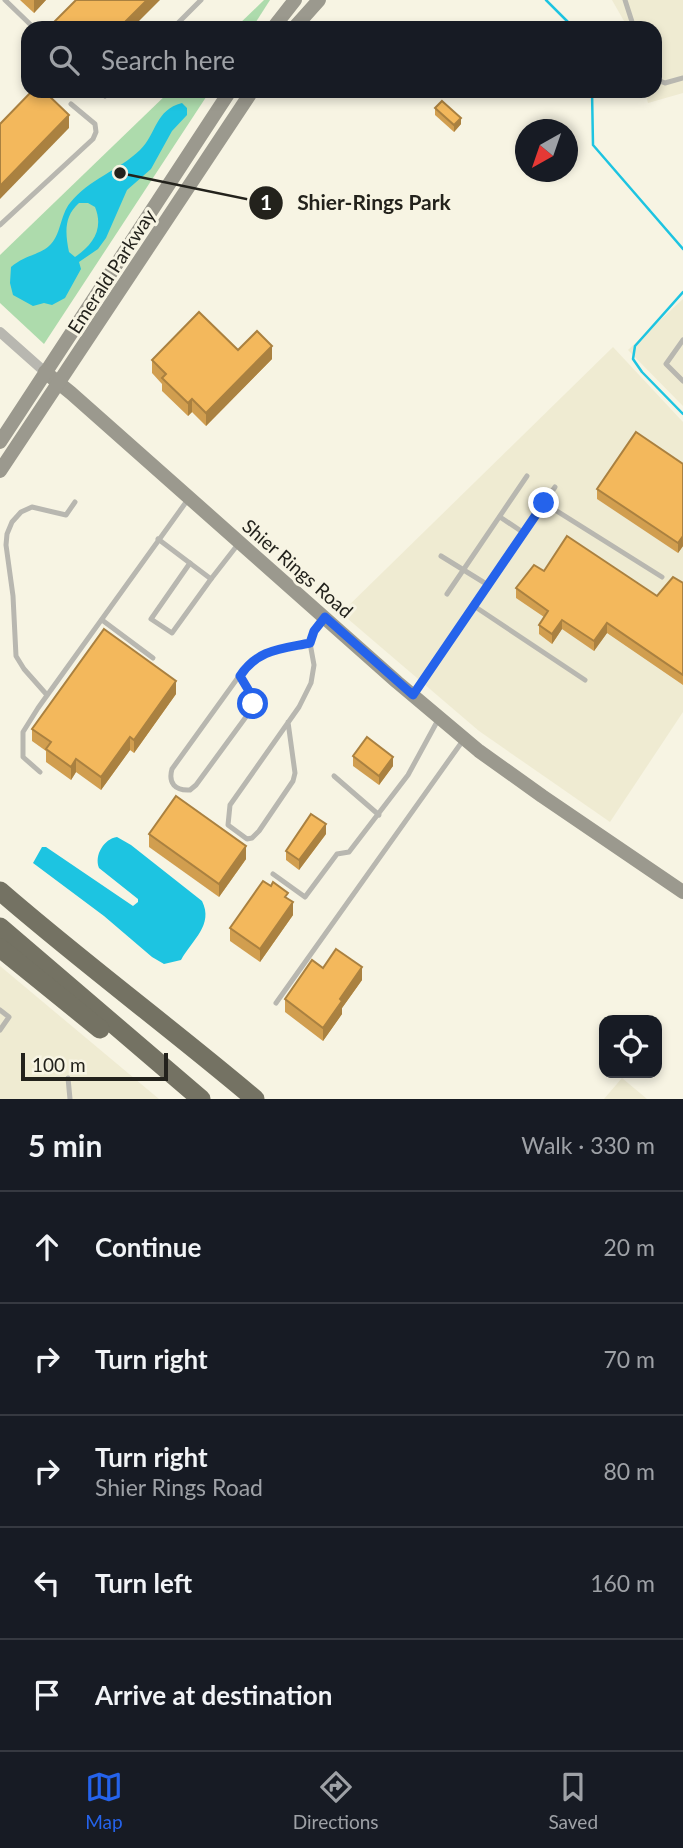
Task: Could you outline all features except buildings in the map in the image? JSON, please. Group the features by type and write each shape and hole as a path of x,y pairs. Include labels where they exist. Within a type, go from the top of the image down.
{"highway":[{"path":"0,891 69,951 184,1039 255,1099"},
{"path":"0,927 201,1099"},
{"path":"0,948 185,1099"}],"main road":[{"path":"278,21 295,0"},
{"path":"300,21 319,0"},
{"name":"Emerald Parkway","path":"0,442 225,98"},
{"name":"Emerald Parkway","path":"0,471 247,98"},
{"name":"Shier Rings Road","path":"45,372 464,739 541,796 683,892"}],"street":[{"name":"Shier Rings Road","path":"0,332 45,372"}],"lane":[{"path":"5,0 27,21"},
{"path":"180,21 201,0"},
{"path":"625,0 632,21"},
{"path":"662,82 683,78"},
{"path":"0,225 93,139 96,132 94,124 71,104"},
{"path":"683,340 666,364 683,381"},
{"path":"447,594 527,476"},
{"path":"413,695 555,487"},
{"path":"40,772 23,757 23,732 158,538 189,498"},
{"path":"47,695 16,656 7,534 12,522 21,512 32,507 66,515 75,502"},
{"path":"544,503 662,577"},
{"path":"500,517 524,533"},
{"path":"158,538 211,579"},
{"path":"190,563 151,619 172,633 239,543"},
{"path":"441,556 488,585"},
{"path":"474,606 585,680"},
{"path":"288,722 295,772 293,781 259,831 247,839 228,825 230,805 288,722 311,683 314,665 310,643 314,631 325,617"},
{"path":"102,620 153,657"},
{"path":"240,676 252,696 251,709 196,785 190,790 177,789 170,778 172,769 240,676 254,658 267,652 310,643"},
{"path":"272,874 305,897 337,854 349,852 379,815 408,775 440,718"},
{"path":"276,1003 464,739"},
{"path":"334,776 379,815"},
{"path":"0,1010 9,1017 0,1030"},
{"path":"68,1078 70,1099"}],"shaded area":[{"path":"612,0 683,0 683,93 648,103 647,98 662,98 662,21 624,21"},
{"path":"683,299 683,406 628,350"},
{"path":"613,347 683,422 683,712 610,822 479,731 341,613"},
{"path":"0,966 43,1002 159,1099 0,1099"},
{"path":"622,1078 647,1099 604,1099"}],"green space":[{"path":"264,0 270,0 256,21 242,21"},
{"path":"163,98 205,98 44,344 0,303 0,255"}],"water":[{"path":"182,103 187,108 187,115 172,131 151,169 127,190 106,238 98,249 79,262 81,269 65,298 52,305 44,303 33,306 13,295 10,283 11,267 49,246 56,237 70,203 86,188 140,150 161,116 173,106","holes":["79,203 88,203 95,207 97,229 92,242 75,257 69,252 66,232 68,219"]},
{"path":"117,837 202,901 205,910 204,925 181,960 164,964 152,957 104,916 33,863 42,847 46,847 133,906 138,899 99,868 99,853 104,844"}],"waterway":[{"path":"546,0 567,21"},
{"path":"592,98 593,145 683,249"},
{"path":"683,292 635,346 633,359 683,414"}],"place":[{"name":"Shier-Rings Park","path":"120,173"}],"route":[{"path":"253,704 248,687 240,676 242,672 254,658 267,652 310,643 314,631 325,617 413,695 544,503"}]}
